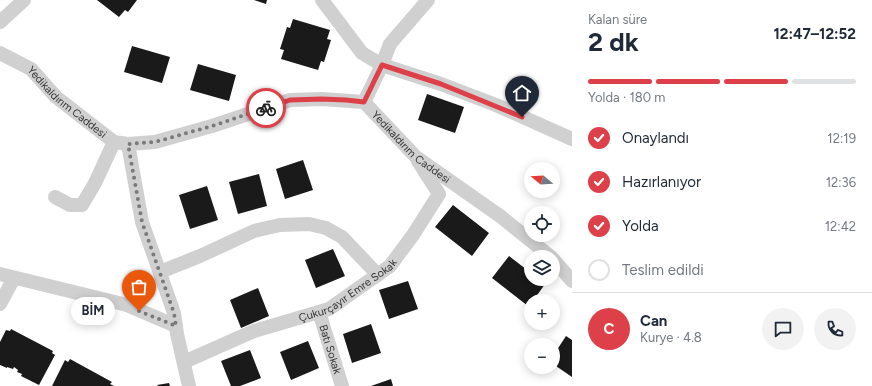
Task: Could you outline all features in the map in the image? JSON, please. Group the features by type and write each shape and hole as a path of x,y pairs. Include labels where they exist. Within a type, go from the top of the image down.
{"street":[{"path":"0,22 24,0"},
{"path":"322,0 362,53 382,65 441,84 496,105 572,139"},
{"path":"364,102 382,65 390,44 428,0"},
{"name":"Yedikaldırım Caddesi","path":"0,54 31,69 56,97 121,143 155,142 212,126 290,100 322,99 364,102 416,157 500,216 542,250"},
{"path":"55,197 70,205 82,205 121,143"},
{"path":"121,143 142,222 174,313 189,386"},
{"name":"Çukurçayır Emre Sokak","path":"184,362 254,331 329,309 390,266 413,236 439,194 416,157"},
{"path":"160,272 200,256 254,231 280,225 309,224 326,228 342,237 378,275"},
{"name":"Yedikaldırım Caddesi","path":"560,267 572,281"},
{"path":"0,274 127,306 176,326"},
{"path":"0,304 14,278"},
{"name":"Batı Sokak","path":"319,312 342,386"}],"building":[{"path":"97,0 137,0 128,12 125,10 119,17"},
{"path":"254,0 267,0 266,4"},
{"path":"293,19 330,30 327,39 331,40 324,62 321,61 318,70 281,59 284,50 280,49 287,27 290,28"},
{"path":"132,46 170,57 162,83 124,72"},
{"path":"198,64 236,75 229,101 190,90"},
{"path":"427,94 464,107 455,133 418,120"},
{"path":"303,160 313,190 285,199 276,169"},
{"path":"259,174 267,206 238,214 229,182"},
{"path":"207,186 218,220 190,229 179,195"},
{"path":"453,205 489,233 472,256 435,227"},
{"path":"333,249 345,276 316,288 305,260"},
{"path":"509,256 524,268 524,286 544,286 538,294 524,294 524,303 492,278"},
{"path":"408,281 418,309 389,319 379,290"},
{"path":"258,288 269,316 241,328 230,300"},
{"path":"371,324 381,353 352,363 343,334"},
{"path":"11,329 53,351 52,353 55,355 39,385 21,376 22,374 17,372 18,370 14,367 13,369 0,365 0,342 6,330 10,331"},
{"path":"566,336 572,340 572,377 560,369 560,345"},
{"path":"308,341 319,368 291,380 280,352"},
{"path":"250,350 261,378 240,386 231,386 221,361"},
{"path":"70,359 112,382 110,384 114,386 52,386 65,360 68,362"},
{"path":"391,379 393,386 371,386"},
{"path":"169,383 170,386 157,385"}],"way so far":[{"path":"139,311 176,326 174,313 142,222 128,144 155,142 212,126 266,108"}],"place":[{"name":"BİM","path":"139,311"}],"route":[{"path":"266,108 290,100 322,99 364,102 382,65 441,84 496,105 522,117"}]}
